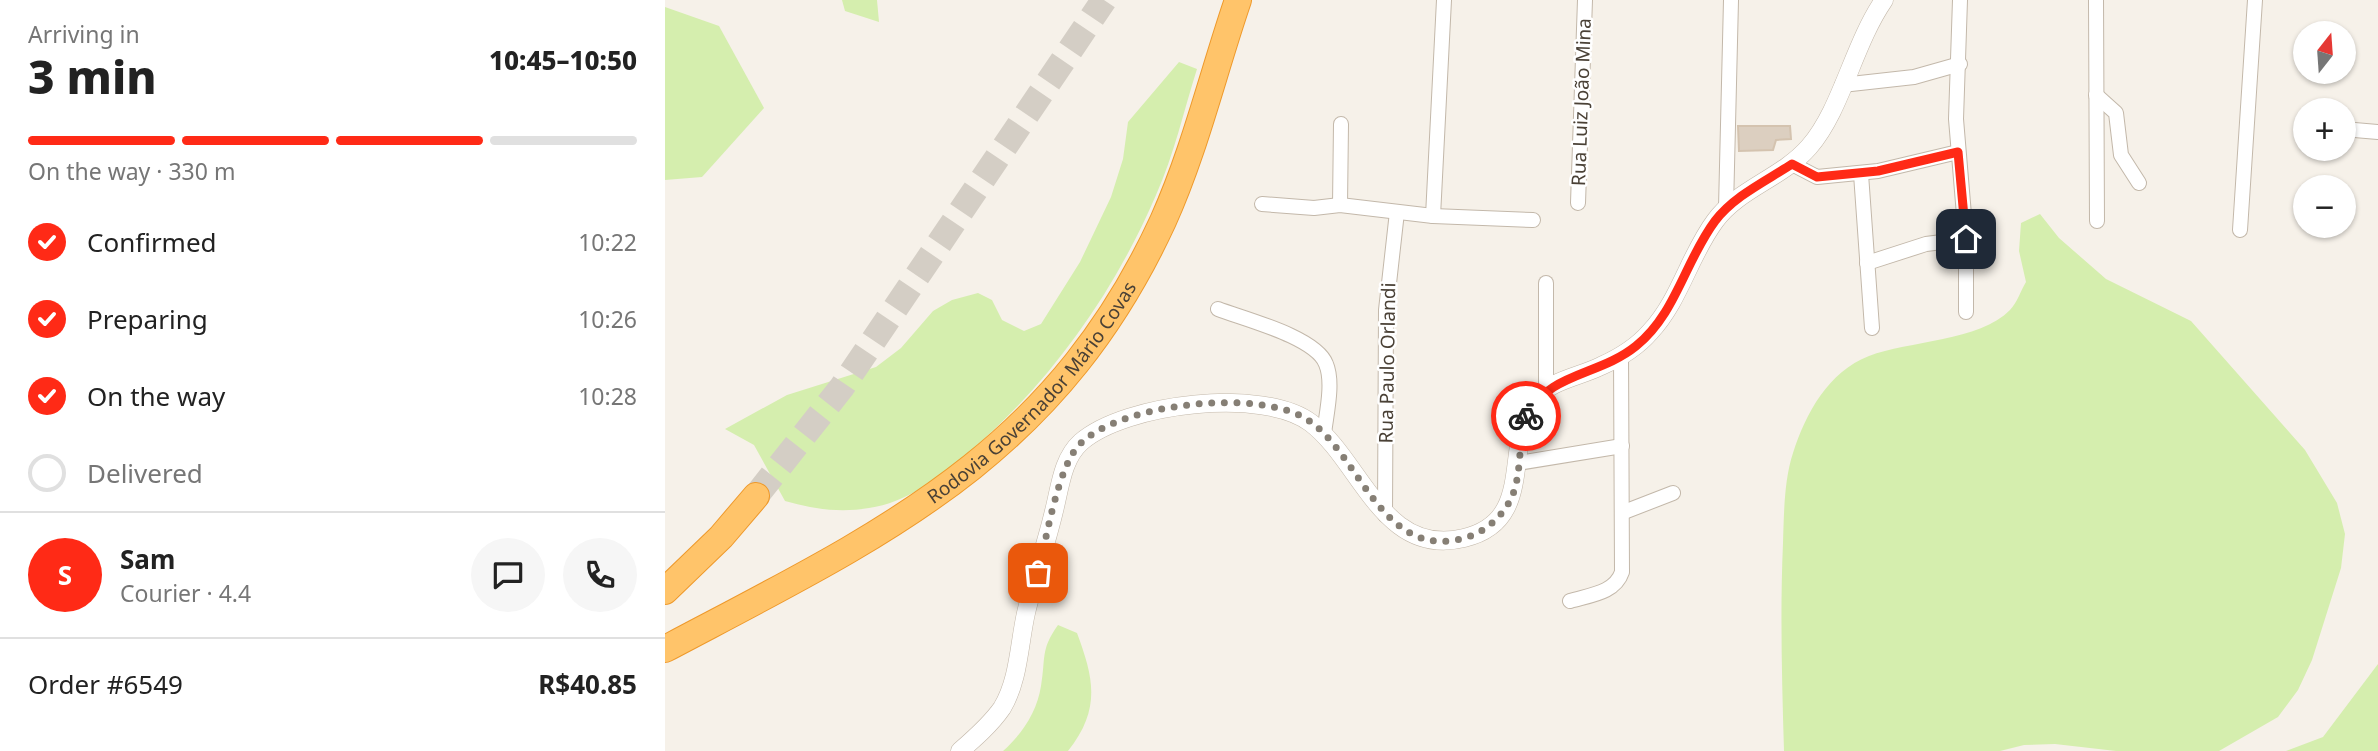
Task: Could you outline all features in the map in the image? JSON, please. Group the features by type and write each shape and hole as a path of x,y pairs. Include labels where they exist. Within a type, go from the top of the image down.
{"highway":[{"name":"Rodovia Governador Mário Covas","path":"665,649 831,561 920,508 994,451 1050,397 1100,333 1147,255 1178,182 1238,0"},
{"path":"665,591 721,537 756,496"}],"street":[{"path":"1433,215 1444,0"},
{"name":"Rua Luiz João Mina","path":"1578,203 1585,0"},
{"path":"1725,208 1731,0"},
{"path":"960,751 991,722 1010,690 1026,613 1060,482 1069,459 1080,443 1125,420 1188,404 1274,407 1294,412 1325,434 1385,514 1398,525 1430,540 1460,540 1476,535 1491,524 1513,496 1525,418 1535,401 1546,389 1621,355 1652,330 1666,312 1705,238 1725,208 1792,164 1816,138 1864,31 1884,0"},
{"path":"1960,0 1958,152 1966,239 1966,312"},
{"path":"2096,0 2097,221"},
{"path":"2240,230 2255,0"},
{"path":"1842,85 1915,77 1960,64"},
{"path":"2097,95 2116,113 2121,155 2139,183"},
{"path":"1340,205 1341,124"},
{"path":"2356,130 2378,132"},
{"path":"1792,164 1817,177 1861,174 1958,152"},
{"path":"1861,174 1872,328"},
{"path":"1262,204 1314,208 1340,205 1433,215 1533,220"},
{"name":"Rua Paulo Orlandi","path":"1385,514 1386,310 1397,212"},
{"path":"1867,263 1926,244 1966,239"},
{"path":"1546,283 1546,389"},
{"path":"1218,309 1297,340 1321,356 1327,366 1328,378 1325,434"},
{"path":"1570,601 1611,588 1619,582 1623,560 1624,512 1621,355"},
{"path":"1518,463 1622,446"},
{"path":"1624,512 1674,493"}],"green space":[{"path":"842,0 877,0 879,22 845,11"},
{"path":"665,7 719,26 764,108 702,177 665,180"},
{"path":"1179,62 1197,69 1156,195 1120,268 1099,302 1076,336 1025,398 956,464 933,481 896,501 869,508 837,510 785,501 754,445 725,429 787,395 876,367 901,348 933,311 952,300 978,293 992,300 1002,320 1024,331 1041,324 1080,262 1111,197 1123,159 1128,122"},
{"path":"2040,214 2059,238 2106,279 2191,321 2305,450 2337,503 2345,534 2341,568 2312,660 2298,690 2278,717 2219,751 2116,751 2055,744 2024,745 2000,751 1784,751 1781,621 1784,509 1790,463 1805,423 1830,383 1854,363 1885,351 1981,328 2010,310 2026,282 2019,251 2021,223"},
{"path":"1058,625 1077,633 1087,665 1091,694 1086,721 1068,751 1003,751 1032,714 1039,696 1046,648"},
{"path":"2378,664 2378,751 2286,751 2323,737"}],"building":[{"path":"1738,126 1790,126 1791,139 1776,140 1773,150 1739,151"}],"tunnel":[{"path":"756,496 842,387 1104,0"}],"way so far":[{"path":"1038,573 1060,482 1069,459 1080,443 1125,420 1167,407 1188,404 1249,405 1294,412 1325,434 1373,500 1398,525 1430,540 1460,540 1476,535 1491,524 1513,496 1526,416"}],"route":[{"path":"1526,416 1546,389 1601,366 1635,347 1666,312 1714,222 1725,208 1792,164 1817,177 1861,174 1958,152 1966,239"}]}
